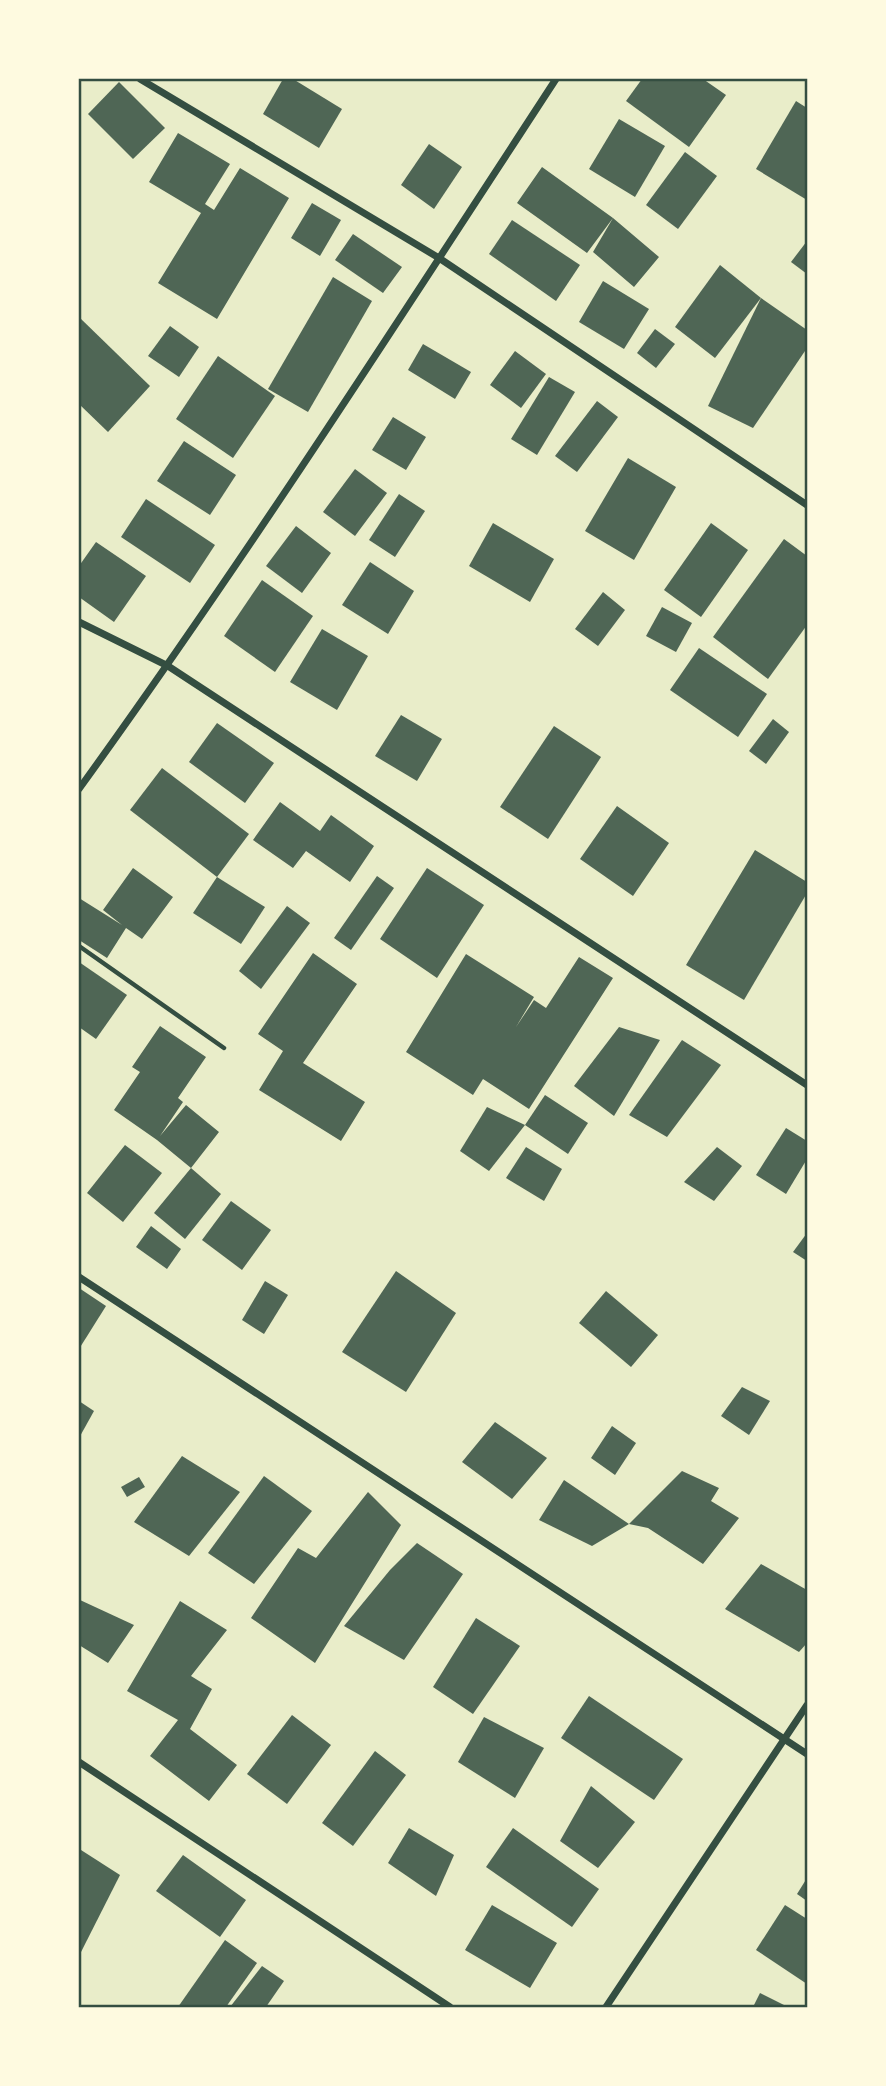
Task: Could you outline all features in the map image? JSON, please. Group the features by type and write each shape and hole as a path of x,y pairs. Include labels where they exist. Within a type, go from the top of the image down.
{"street":[{"path":"140,79 439,258 807,505"},
{"path":"79,789 168,666 556,79"},
{"path":"79,622 168,666 807,1085"},
{"path":"79,1277 807,1755"},
{"path":"606,2007 807,1705"},
{"path":"79,1762 450,2007"}],"path":[{"path":"79,946 224,1048"}],"building":[{"path":"283,79 293,79 342,109 319,148 263,114"},
{"path":"642,79 703,79 726,95 689,147 626,101"},
{"path":"119,82 165,128 133,159 88,114"},
{"path":"796,101 807,108 807,200 756,169"},
{"path":"619,119 665,146 635,197 589,169"},
{"path":"178,133 230,164 205,204 214,210 240,168 289,198 217,319 158,283 201,213 149,182"},
{"path":"429,144 462,167 434,209 401,185"},
{"path":"685,152 717,176 678,229 646,205"},
{"path":"542,167 613,218 587,253 517,203"},
{"path":"312,203 341,220 320,256 291,238"},
{"path":"613,218 659,257 634,287 593,252"},
{"path":"512,220 580,265 556,301 489,254"},
{"path":"353,234 402,267 383,293 335,260"},
{"path":"807,241 807,274 791,262"},
{"path":"720,265 761,298 715,358 675,327"},
{"path":"333,277 372,301 308,412 268,389"},
{"path":"603,281 649,309 624,349 579,322"},
{"path":"761,298 807,330 807,348 753,428 708,406"},
{"path":"79,317 150,386 108,432 79,404"},
{"path":"170,326 199,347 179,377 148,356"},
{"path":"655,329 675,344 656,368 637,353"},
{"path":"423,344 471,372 455,399 408,370"},
{"path":"515,351 546,374 521,408 490,385"},
{"path":"218,356 275,396 233,458 176,419"},
{"path":"549,377 575,392 537,455 511,439"},
{"path":"597,401 618,417 577,472 555,456"},
{"path":"393,417 426,437 406,470 372,450"},
{"path":"184,441 236,475 210,515 157,481"},
{"path":"628,458 676,487 634,560 585,531"},
{"path":"355,469 387,493 355,536 323,512"},
{"path":"399,494 425,511 395,557 369,540"},
{"path":"146,499 215,545 190,583 121,537"},
{"path":"493,523 554,559 530,602 469,566"},
{"path":"711,523 748,550 701,617 664,590"},
{"path":"296,526 331,553 302,593 266,566"},
{"path":"784,539 807,556 807,625 768,679 713,637"},
{"path":"96,542 146,576 114,622 79,597 79,566"},
{"path":"370,562 414,591 388,634 342,605"},
{"path":"262,580 313,616 275,672 224,636"},
{"path":"603,592 625,610 598,646 575,629"},
{"path":"662,607 692,623 676,652 646,636"},
{"path":"322,629 368,656 337,710 290,682"},
{"path":"699,648 767,694 738,737 670,690"},
{"path":"401,715 442,739 417,781 375,756"},
{"path":"773,719 789,732 766,764 749,751"},
{"path":"217,723 274,763 245,803 189,762"},
{"path":"554,726 601,757 548,839 500,807"},
{"path":"162,768 249,834 217,877 130,810"},
{"path":"280,802 320,831 331,815 374,846 350,882 306,851 293,868 253,840"},
{"path":"617,806 669,843 633,896 580,859"},
{"path":"755,850 807,882 807,893 744,1000 686,965"},
{"path":"133,868 173,897 142,939 126,928 107,958 79,940 79,898 122,925 103,910"},
{"path":"427,868 484,905 437,978 380,939"},
{"path":"377,876 394,888 351,950 334,938"},
{"path":"217,877 265,907 241,944 193,913"},
{"path":"287,906 310,923 261,989 239,971"},
{"path":"313,953 357,984 303,1063 365,1102 341,1141 259,1090 283,1051 258,1034"},
{"path":"466,954 534,997 516,1027 534,1000 546,1008 579,957 613,978 529,1109 483,1079 473,1095 406,1052"},
{"path":"79,962 127,995 96,1039 79,1027"},
{"path":"160,1026 206,1057 178,1098 183,1102 160,1136 186,1105 219,1132 191,1168 114,1110 140,1072 132,1067"},
{"path":"619,1027 660,1040 614,1116 574,1086"},
{"path":"682,1040 721,1065 667,1137 629,1115"},
{"path":"545,1095 588,1123 568,1154 525,1125"},
{"path":"487,1107 525,1125 489,1171 460,1151"},
{"path":"786,1128 807,1141 807,1159 786,1194 756,1175"},
{"path":"125,1145 162,1173 123,1222 87,1193"},
{"path":"526,1147 562,1169 544,1201 506,1178"},
{"path":"717,1147 742,1166 714,1201 684,1182"},
{"path":"191,1168 221,1194 185,1239 154,1213"},
{"path":"231,1201 271,1230 242,1270 202,1240"},
{"path":"151,1226 181,1249 167,1269 136,1247"},
{"path":"807,1233 807,1261 793,1252"},
{"path":"396,1271 456,1313 406,1392 342,1352"},
{"path":"265,1281 288,1295 264,1334 242,1320"},
{"path":"79,1288 106,1306 79,1349"},
{"path":"606,1291 658,1335 631,1367 579,1323"},
{"path":"742,1387 770,1401 749,1435 721,1416"},
{"path":"79,1401 94,1411 79,1438"},
{"path":"495,1422 547,1458 512,1499 462,1462"},
{"path":"612,1426 636,1443 615,1475 591,1458"},
{"path":"182,1456 240,1492 189,1556 134,1522"},
{"path":"682,1471 719,1488 711,1501 739,1518 703,1564 648,1528 629,1524"},
{"path":"264,1476 312,1511 254,1584 208,1553"},
{"path":"139,1477 145,1487 127,1497 121,1487"},
{"path":"564,1480 629,1524 592,1546 539,1520"},
{"path":"368,1492 401,1525 315,1663 251,1618 298,1548 316,1558"},
{"path":"417,1543 463,1574 404,1660 344,1626 390,1570"},
{"path":"761,1564 807,1590 807,1643 799,1652 725,1609"},
{"path":"80,1600 134,1625 108,1663 79,1645"},
{"path":"180,1601 227,1630 191,1676 212,1689 190,1729 237,1765 209,1801 150,1756 178,1720 127,1691"},
{"path":"476,1618 520,1646 473,1714 433,1687"},
{"path":"589,1696 683,1759 654,1800 561,1738"},
{"path":"292,1715 331,1745 287,1804 247,1774"},
{"path":"484,1717 544,1748 515,1798 458,1762"},
{"path":"375,1751 406,1775 353,1846 322,1823"},
{"path":"591,1786 635,1822 598,1868 560,1841"},
{"path":"409,1828 454,1855 436,1896 388,1863"},
{"path":"513,1828 599,1889 572,1927 486,1867"},
{"path":"81,1850 120,1875 79,1956 79,1854"},
{"path":"183,1855 246,1900 220,1937 156,1891"},
{"path":"807,1878 807,1901 797,1894"},
{"path":"492,1905 557,1943 530,1988 465,1950"},
{"path":"785,1905 807,1919 807,1984 756,1950"},
{"path":"225,1940 257,1963 226,2007 178,2007"},
{"path":"262,1966 284,1981 266,2007 230,2007"},
{"path":"760,1993 788,2007 753,2007"}]}
